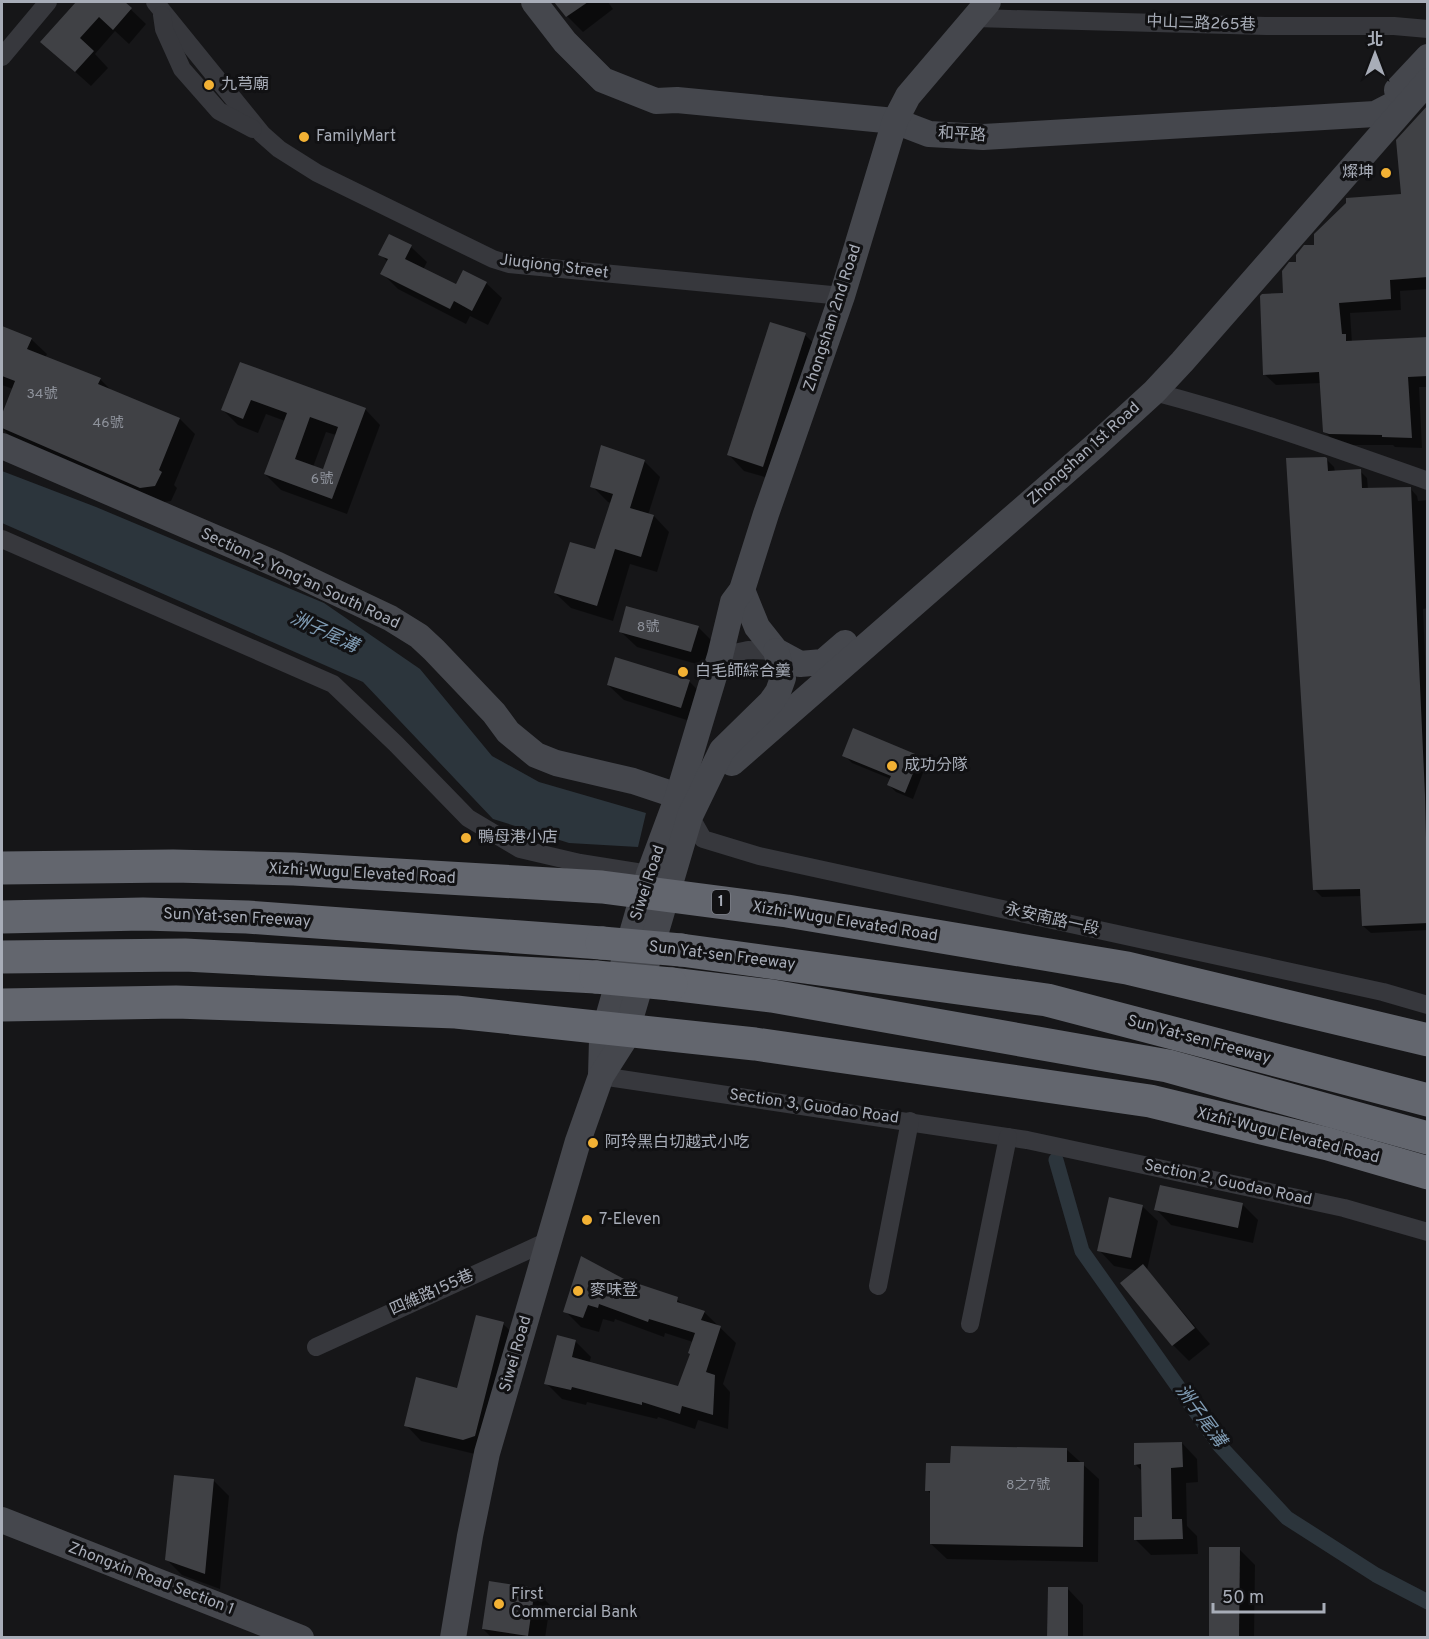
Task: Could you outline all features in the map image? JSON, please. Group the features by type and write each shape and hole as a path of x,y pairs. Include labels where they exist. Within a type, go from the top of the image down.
{"highway":[{"name":"Xizhi-Wugu Elevated Road","path":"2,868 173,866 294,869 602,887 787,911 1127,968 1428,1040"},
{"name":"Sun Yat-sen Freeway","path":"2,917 143,914 247,917 681,950 1047,1000 1428,1100"},
{"name":"Sun Yat-sen Freeway","path":"2,957 185,955 596,977 772,996 1168,1066 1428,1138"},
{"name":"Xizhi-Wugu Elevated Road","path":"2,1005 176,1002 456,1012 755,1044 1150,1101 1328,1144 1428,1173"}],"street":[{"path":"2,57 48,2"},
{"name":"和平路","path":"534,2 566,42 603,80 656,101 677,100 895,121 929,134 983,137 1375,114 1425,88"},
{"name":"Jiuqiong Street","path":"158,5 262,134 279,149 317,173 493,259 509,264 842,296"},
{"name":"Zhongshan 2nd Road","path":"684,806 733,602 742,590 842,296 895,121 908,96 981,10"},
{"name":"中山二路265巷","path":"981,10 1266,26 1394,26 1428,29"},
{"name":"Zhongshan 1st Road","path":"742,590 757,627 776,651 800,664 823,662 1135,390 1332,167 1375,114 1428,57"},
{"name":"Zhongshan 1st Road","path":"684,806 1154,392 1425,88"},
{"path":"1154,392 1210,406 1428,481"},
{"name":"Section 2, Yong'an South Road","path":"2,446 278,565 390,618 419,636 434,650 494,713 508,732 536,755 556,763 633,781 684,806"},
{"path":"2,539 333,684 468,818 520,849 580,863 650,874"},
{"path":"720,656 748,650 776,651"},
{"name":"Zhongshan 1st Road","path":"703,789 722,750 771,702 778,692 783,678 776,651"},
{"name":"Siwei Road","path":"601,1076 602,1039 650,874 684,806"},
{"name":"Siwei Road","path":"453,1638 487,1453 578,1141 601,1076 624,1040 684,806"},
{"name":"永安南路一段","path":"684,806 703,839 759,856 1383,992 1428,1005"},
{"name":"Section 3, Guodao Road","path":"601,1076 1027,1140"},
{"path":"878,1286 910,1121"},
{"path":"970,1324 1008,1137"},
{"name":"Section 2, Guodao Road","path":"1027,1140 1344,1208 1428,1232"},
{"name":"四維路155巷","path":"316,1347 548,1241"},
{"name":"Zhongxin Road Section 1","path":"2,1520 301,1638"}],"water":[{"path":"2,471 96,507 324,603 420,669 492,756 539,782 646,813 638,847 569,843 493,819 363,682 2,523"}],"building":[{"path":"76,2 125,2 132,8 113,30 99,17 80,38 94,51 75,72 40,42"},
{"path":"554,2 588,2 566,17"},
{"path":"1428,105 1428,277 1390,280 1391,299 1339,303 1342,334 1346,334 1346,341 1428,337 1428,376 1408,377 1412,438 1329,434 1323,432 1319,372 1263,375 1260,296 1283,293 1282,271 1289,262 1296,262 1296,255 1304,245 1314,245 1314,234 1346,203 1346,198 1401,194 1396,140"},
{"path":"389,234 412,245 405,259 456,284 463,270 487,282 472,311 454,301 450,309 380,274 388,259 378,255"},
{"path":"770,322 806,333 763,467 727,455"},
{"path":"2,326 32,338 27,349 101,378 98,384 180,418 155,486 140,488 2,428 2,414 15,381 2,376"},
{"path":"240,362 366,408 332,499 264,474 287,413 251,400 243,419 221,410","holes":["310,417 338,427 323,469 295,459"]},
{"path":"601,445 645,460 630,508 654,515 641,557 615,549 597,606 554,593 570,542 595,549 613,494 590,487"},
{"path":"1325,457 1328,471 1361,469 1362,488 1411,487 1425,795 1428,923 1362,926 1360,889 1313,890 1286,458"},
{"path":"626,606 699,626 691,652 619,632"},
{"path":"615,657 690,680 681,708 607,685"},
{"name":"成功分隊","path":"853,728 920,756 905,793 887,785 891,776 842,756"},
{"path":"1160,1185 1243,1203 1238,1228 1154,1210"},
{"path":"1109,1197 1143,1205 1131,1258 1097,1251"},
{"path":"581,1256 624,1279 678,1297 677,1302 705,1311 701,1320 721,1326 706,1372 715,1375 713,1415 682,1406 680,1414 642,1402 642,1405 572,1387 571,1390 544,1384 557,1335 576,1340 572,1357 678,1386 690,1354 688,1353 695,1333 649,1319 648,1322 599,1304 598,1308 588,1305 583,1318 563,1312"},
{"path":"1143,1264 1195,1328 1172,1346 1120,1283"},
{"path":"476,1315 504,1322 475,1436 463,1440 404,1426 416,1377 457,1388"},
{"path":"1182,1442 1183,1467 1171,1468 1172,1519 1182,1519 1183,1539 1134,1540 1134,1517 1142,1517 1141,1464 1134,1465 1134,1443"},
{"path":"951,1446 1067,1448 1067,1462 1084,1462 1083,1547 930,1544 930,1491 925,1491 926,1463 950,1463"},
{"path":"174,1475 214,1479 205,1574 165,1560"},
{"path":"1209,1547 1240,1547 1239,1638 1209,1638"},
{"path":"489,1581 535,1588 528,1636 482,1629"},
{"path":"1048,1587 1068,1587 1068,1638 1047,1638"}],"waterway":[{"name":"洲子尾溝","path":"1056,1160 1082,1251 1220,1446 1287,1518 1376,1575 1428,1602"}],"place":[{"name":"九芎廟","path":"209,85"},
{"name":"FamilyMart","path":"304,137"},
{"name":"燦坤","path":"1386,173"},
{"name":"白毛師綜合羹","path":"683,672"},
{"name":"成功分隊","path":"892,766"},
{"name":"鴨母港小店","path":"466,838"},
{"name":"阿玲黑白切越式小吃","path":"593,1143"},
{"name":"7-Eleven","path":"587,1220"},
{"name":"麥味登","path":"578,1291"},
{"name":"First Commercial Bank","path":"499,1604"}]}
